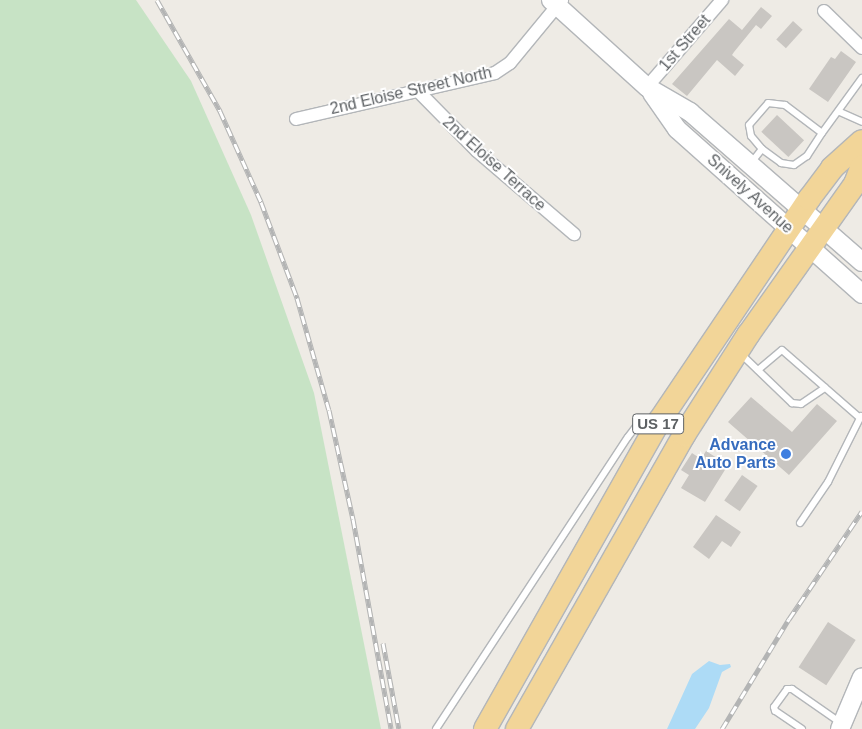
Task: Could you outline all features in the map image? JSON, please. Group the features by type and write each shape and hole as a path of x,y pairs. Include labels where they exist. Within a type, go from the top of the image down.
{"highway":[{"name":"US 17","path":"485,729 660,420 788,228 832,168 862,141"},
{"name":"US 17","path":"517,729 646,497 738,351 855,184 862,166"}],"main road":[{"name":"Snively Avenue","path":"556,2 647,87 677,129 862,294"},
{"name":"Snively Avenue","path":"647,87 690,112 862,262"},
{"path":"841,726 862,677"}],"street":[{"name":"1st Street","path":"647,87 722,0"},
{"name":"2nd Eloise Street North","path":"296,119 487,75 502,69 556,2"},
{"path":"824,11 862,48"},
{"name":"2nd Eloise Terrace","path":"418,91 477,151 574,234"}],"lane":[{"path":"822,134 784,105 768,103 749,125 751,136 762,149 781,163 794,165 807,156 862,79"},
{"path":"840,112 862,122"},
{"path":"750,164 762,149"},
{"path":"758,370 782,350 861,417 828,482 800,523"},
{"path":"738,351 792,403 801,404 825,388"},
{"path":"436,729 640,420 660,420"},
{"path":"802,729 775,711 774,707 787,689 792,689 841,726"}],"green space":[{"path":"0,0 136,0 191,81 251,215 314,393 381,729 0,729"}],"water":[{"path":"709,661 720,665 730,664 731,667 722,672 709,708 695,729 667,729 692,674"}],"building":[{"path":"761,7 772,16 761,29 756,25 732,55 744,65 735,76 717,60 687,96 672,84 729,19 742,30"},
{"path":"793,21 803,30 786,48 776,40"},
{"path":"841,51 856,62 828,102 809,89 831,57 835,59"},
{"path":"777,115 804,140 788,157 761,132"},
{"name":"Advance Auto Parts","path":"751,397 792,432 817,404 837,421 789,475 728,422"},
{"path":"706,451 728,465 705,502 681,488 689,475 681,470 692,453 701,459"},
{"path":"742,475 758,486 740,511 724,500"},
{"path":"716,515 741,532 731,547 722,541 709,559 693,547"},
{"path":"828,622 856,640 826,685 799,667"}],"railway":[{"path":"157,0 220,111 261,202 297,298 329,410 353,519 391,729"},
{"path":"722,729 789,619 862,511"},
{"path":"383,643 399,729"}],"place":[{"name":"Advance Auto Parts","path":"786,454"}]}
